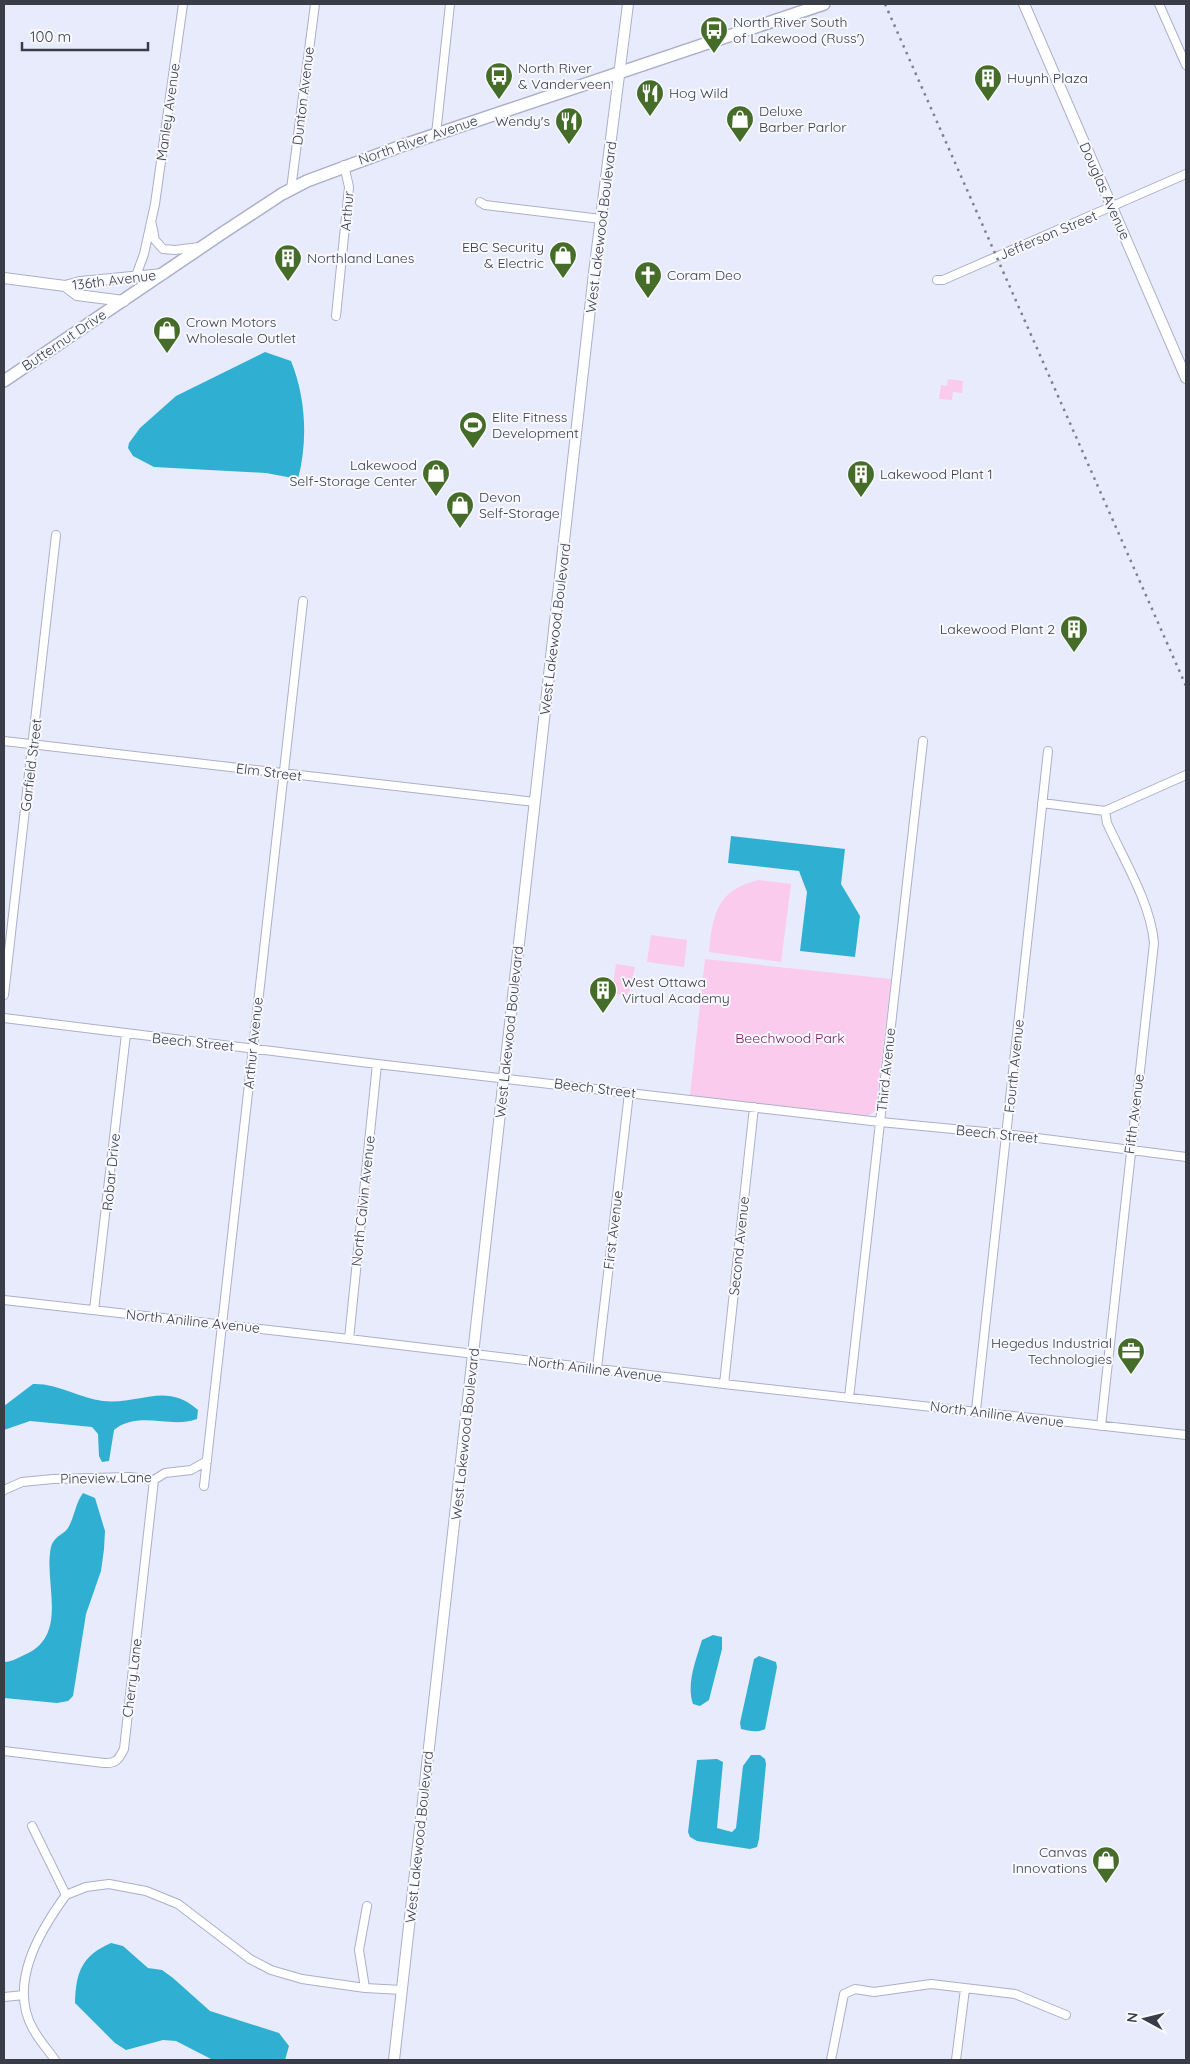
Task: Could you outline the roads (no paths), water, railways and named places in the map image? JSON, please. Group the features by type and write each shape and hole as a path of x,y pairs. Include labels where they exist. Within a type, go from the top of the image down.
{"main road":[{"name":"North River Avenue","path":"124,301 291,189 344,165 824,4"},
{"name":"Butternut Drive","path":"4,381 124,301"}],"street":[{"name":"Manley Avenue","path":"136,276 142,261 152,221 183,4"},
{"name":"Dunton Avenue","path":"291,189 315,4"},
{"path":"436,134 450,4"},
{"name":"West Lakewood Boulevard","path":"394,2060 474,1354 503,1078 601,219 628,4"},
{"name":"Douglas Avenue","path":"1024,4 1186,378"},
{"path":"1159,4 1186,65"},
{"name":"Arthur","path":"336,316 350,187 344,165"},
{"name":"Jefferson Street","path":"936,280 949,278 1186,174"},
{"path":"480,202 601,219"},
{"name":"Manley Avenue","path":"152,221 155,240 163,249 175,250 204,246"},
{"name":"136th Avenue","path":"4,278 65,286 163,274"},
{"name":"136th Avenue","path":"65,286 77,295 124,301"},
{"name":"Garfield Street","path":"4,995 56,535"},
{"name":"Arthur Avenue","path":"204,1486 303,601"},
{"name":"Elm Street","path":"4,741 535,802"},
{"name":"Third Avenue","path":"849,1398 923,741"},
{"name":"Fourth Avenue","path":"976,1410 1048,751"},
{"path":"1042,803 1105,811 1186,775"},
{"name":"Fifth Avenue","path":"1101,1426 1154,943 1153,932 1144,904 1107,823 1105,811"},
{"name":"Beech Street","path":"4,1018 377,1064 880,1122 1006,1134 1186,1157"},
{"name":"Robar Drive","path":"94,1310 126,1034"},
{"name":"North Calvin Avenue","path":"349,1339 377,1064"},
{"name":"First Avenue","path":"596,1368 629,1093"},
{"name":"Second Avenue","path":"724,1384 754,1107"},
{"name":"North Aniline Avenue","path":"4,1300 724,1384 976,1410 1186,1435"},
{"name":"Pineview Lane","path":"4,1490 22,1482 53,1479 130,1477 154,1480 165,1473 191,1470 207,1461"},
{"name":"Cherry Lane","path":"4,1751 112,1764 120,1759 125,1739 154,1480"},
{"path":"32,1826 66,1895"},
{"path":"55,2060 33,2029 26,2012 24,1995 26,1968 46,1923 66,1895 86,1887 109,1884 146,1892 178,1904 250,1959 271,1970 302,1979 365,1988 402,1990"},
{"path":"365,1988 359,1950 368,1906"},
{"path":"831,2060 844,1994 855,1989 874,1992 931,1984 1015,1994 1066,2015"},
{"path":"956,2060 965,1989"},
{"path":"4,1997 24,1995"}],"water":[{"path":"265,352 291,361 300,390 304,435 298,479 266,473 154,467 133,456 128,448 129,443 140,428 176,396"},
{"path":"731,836 845,849 841,884 860,916 855,957 800,951 807,892 799,871 728,863"},
{"path":"33,1384 60,1388 103,1401 129,1400 164,1395 175,1397 186,1401 198,1410 197,1419 187,1422 144,1420 124,1424 114,1430 109,1461 102,1462 99,1456 98,1434 92,1427 30,1421 4,1430 4,1406"},
{"path":"83,1493 95,1498 105,1531 101,1571 86,1614 73,1696 68,1701 57,1703 4,1698 4,1662 22,1656 37,1647 46,1636 51,1623 52,1608 49,1562 51,1547 54,1540 68,1528"},
{"path":"713,1635 722,1637 722,1649 709,1700 700,1706 693,1704 691,1680 702,1640"},
{"path":"759,1656 776,1662 777,1667 765,1729 753,1731 741,1729 740,1723 754,1659"},
{"path":"751,1755 760,1755 765,1759 766,1764 757,1847 750,1849 697,1841 690,1837 688,1832 697,1760 717,1759 723,1762 717,1828 732,1832 736,1828 743,1766"},
{"path":"111,1943 123,1946 148,1968 162,1970 210,2011 279,2033 289,2046 285,2060 213,2060 176,2041 163,2040 126,2050 115,2043 75,2003 77,1982 82,1966 93,1953"}],"railway":[{"path":"885,4 1186,686"}],"place":[{"name":"North River South of Lakewood (Russ')","path":"714,54"},
{"name":"North River & Vanderveen","path":"499,100"},
{"name":"Huynh Plaza","path":"988,102"},
{"name":"Hog Wild","path":"650,117"},
{"name":"Deluxe Barber Parlor","path":"740,143"},
{"name":"Wendy's","path":"569,145"},
{"name":"EBC Security & Electric","path":"563,279"},
{"name":"Northland Lanes","path":"288,282"},
{"name":"Coram Deo","path":"648,299"},
{"name":"Crown Motors Wholesale Outlet","path":"167,354"},
{"name":"Elite Fitness Development","path":"473,449"},
{"name":"Lakewood Self-Storage Center","path":"436,497"},
{"name":"Lakewood Plant 1","path":"861,498"},
{"name":"Devon Self-Storage","path":"460,529"},
{"name":"Lakewood Plant 2","path":"1074,653"},
{"name":"West Ottawa Virtual Academy","path":"603,1014"},
{"name":"Hegedus Industrial Technologies","path":"1131,1375"},
{"name":"Canvas Innovations","path":"1106,1884"}],"park label":[{"name":"Beechwood Park","path":"790,1038"}]}
